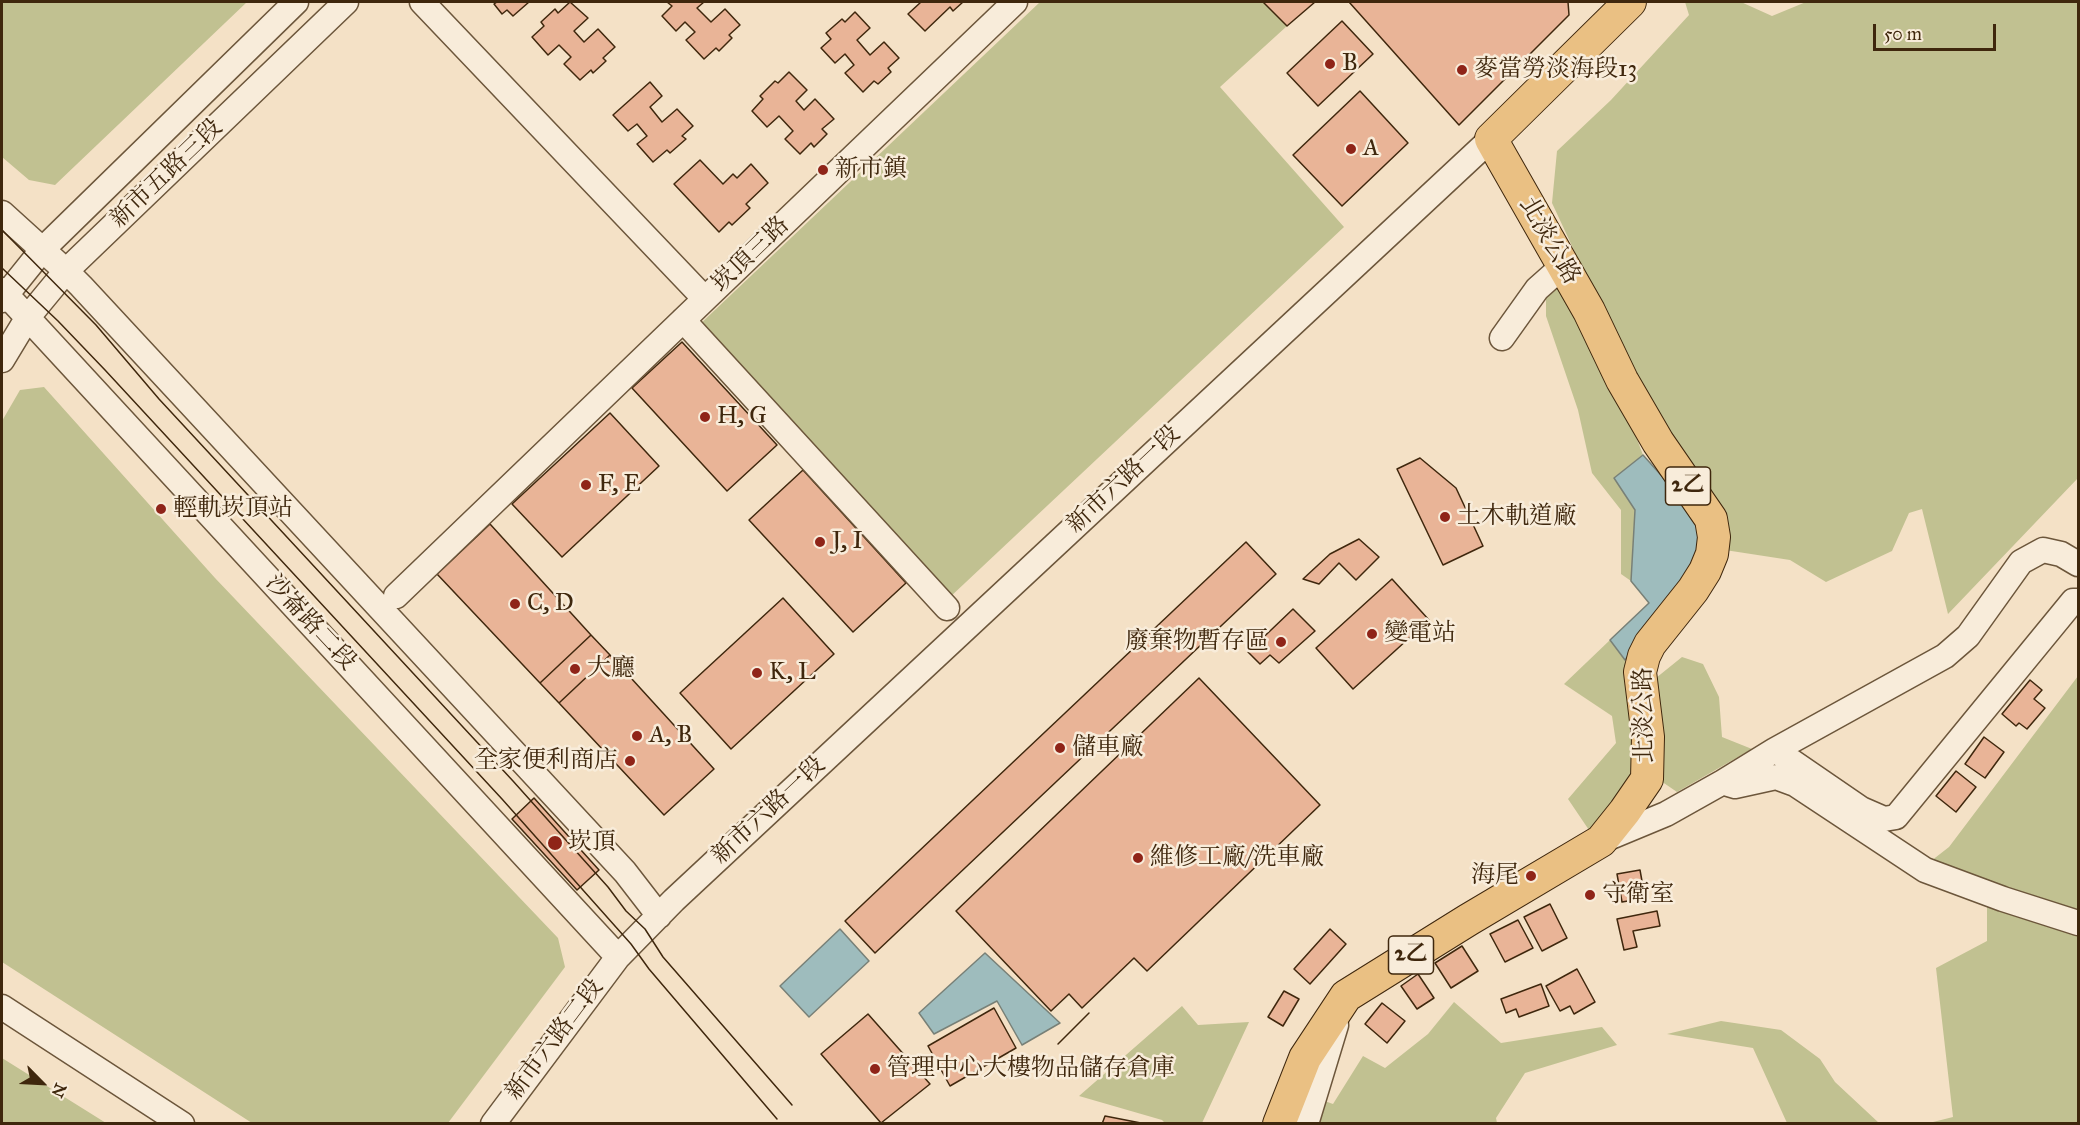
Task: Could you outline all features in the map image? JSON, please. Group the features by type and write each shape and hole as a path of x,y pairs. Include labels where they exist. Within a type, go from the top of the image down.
{"main road":[{"name":"新市六路一段","path":"1491,139 1630,2"},
{"name":"北淡公路","path":"1279,1124 1305,1058 1346,996 1601,841 1637,794 1647,779 1648,737 1640,672 1644,656 1650,644 1693,591 1712,554 1714,537 1711,519 1658,442 1622,380 1564,265 1491,139"}],"street":[{"name":"新市五路三段","path":"3,295 43,249 297,2"},
{"name":"新市五路三段","path":"2,360 28,317 66,271 346,2"},
{"name":"崁頂三路","path":"422,2 705,299 1015,2"},
{"name":"新市六路一段","path":"618,957 682,892 1491,139"},
{"path":"2,213 66,271 617,863 659,916"},
{"path":"1502,338 1537,289 1564,265"},
{"name":"沙崙路二段","path":"3,295 28,317 618,957"},
{"path":"396,596 705,299"},
{"path":"683,320 947,608"},
{"path":"1601,841 1666,814 1775,750 1945,656 1968,636 2020,562 2043,550 2061,554 2079,564"},
{"path":"1775,750 1862,809 1884,819 1896,817 2073,601 2079,601"},
{"path":"1723,782 1735,786 1776,777 1795,784 1925,870 2079,923"},
{"path":"1637,794 1666,814"},
{"name":"新市六路二段","path":"493,1124 618,957"},
{"path":"1306,1124 1346,996"},
{"path":"2,1007 182,1124"}],"green space":[{"path":"2,2 247,2 55,185 29,180 2,157"},
{"path":"1040,2 1263,2 1287,26 1220,87 1344,227 949,598 697,327"},
{"path":"1685,2 1741,2 1772,16 1806,2 2078,2 2078,478 1948,614 1922,509 1909,513 1892,551 1826,582 1790,560 1725,550 1638,388 1552,203 1557,151 1611,100 1689,15"},
{"path":"1546,260 1632,426 1643,455 1614,478 1635,510 1631,581 1621,574 1621,510 1592,473 1578,410 1546,316"},
{"path":"44,387 215,578 558,938 565,967 448,1123 252,1123 2,962 2,421 20,390"},
{"path":"1610,640 1625,660 1638,763 1632,789 1593,836 1568,799 1616,743 1612,716 1564,684"},
{"path":"1682,657 1703,664 1719,697 1722,737 1752,749 1677,792 1658,779 1656,678"},
{"path":"2078,676 2078,1123 1925,1124 1953,1117 1936,968 1987,941 1987,901 1931,861 1949,847"},
{"path":"1454,1002 1501,1043 1602,1027 1617,1045 1525,1073 1496,1118 1497,1123 1308,1124 1319,1099 1333,1104 1363,1056 1385,1068 1428,1034"},
{"path":"1182,1006 1198,1025 1249,1022 1202,1123 1165,1123 1162,1120 1079,1096"},
{"path":"1721,1021 1781,1030 1820,1059 1835,1082 1879,1123 1787,1123 1753,1048 1667,1034"},
{"path":"2,1058 106,1123 2,1123"}],"water":[{"path":"1643,455 1693,511 1704,548 1702,559 1625,660 1610,640 1649,603 1631,581 1635,510 1614,478"},
{"path":"840,929 869,961 809,1017 780,986"},
{"path":"985,953 1060,1023 1022,1045 997,1001 934,1034 919,1013"}],"building":[{"path":"497,2 529,2 513,16 507,10 502,14 494,4"},
{"path":"570,2 588,18 574,31 584,42 598,29 615,47 603,58 606,61 593,73 591,70 580,80 564,64 571,57 559,45 548,55 532,37 544,26 541,22 555,9 558,13"},
{"path":"667,2 704,2 697,8 711,22 725,9 740,25 729,35 732,38 719,51 716,48 704,59 686,40 695,32 685,22 676,31 662,16 672,6"},
{"path":"921,2 963,2 953,11 950,7 925,31 908,14"},
{"path":"1263,2 1315,2 1287,26"},
{"name":"麥當勞淡海段13","path":"1349,2 1568,2 1569,15 1459,125"},
{"path":"855,12 870,28 857,40 870,55 884,42 899,58 888,68 891,72 878,84 874,81 863,92 845,73 854,65 845,54 835,63 821,48 831,39 826,33 842,19 845,22"},
{"name":"B","path":"1342,21 1373,54 1318,106 1287,73"},
{"path":"789,72 807,90 796,101 804,110 815,99 834,119 822,129 827,134 814,147 811,143 800,154 785,139 793,131 779,116 767,127 752,111 763,99 760,96 775,81 778,83"},
{"path":"650,82 662,96 650,107 662,122 677,109 693,126 682,136 686,139 670,153 667,150 653,162 637,144 647,136 637,124 628,131 613,115"},
{"name":"A","path":"1360,91 1408,143 1342,206 1293,155"},
{"path":"700,160 723,184 733,174 737,178 751,164 768,183 746,204 750,208 732,225 729,222 719,232 674,184"},
{"name":"H, G","path":"682,342 777,445 727,491 632,388"},
{"name":"F, E","path":"610,413 659,466 562,557 512,504"},
{"name":"土木軌道廠","path":"1420,458 1456,488 1483,546 1443,565 1397,469"},
{"name":"J, I","path":"803,470 906,583 853,632 749,520"},
{"name":"C, D","path":"490,524 591,635 540,683 437,574"},
{"path":"1359,539 1379,557 1356,580 1339,563 1319,584 1303,579 1330,554"},
{"name":"儲車廠","path":"1246,542 1276,574 875,953 845,921"},
{"name":"變電站","path":"1392,579 1429,620 1353,689 1316,648"},
{"name":"K, L","path":"783,598 834,654 731,749 680,693"},
{"name":"廢棄物暫存區","path":"1293,609 1315,631 1279,663 1270,655 1260,664 1248,652"},
{"name":"大廳","path":"591,635 610,655 559,703 540,683"},
{"name":"A, B","path":"610,655 714,769 664,815 559,703"},
{"name":"維修工廠/洗車廠","path":"1199,678 1320,805 1147,971 1134,958 1082,1008 1069,994 1051,1011 956,911"},
{"path":"2030,680 2042,690 2034,699 2045,708 2027,729 2019,723 2016,726 2002,714"},
{"path":"1984,737 2004,752 1985,778 1965,764"},
{"path":"1956,771 1976,787 1956,812 1936,796"},
{"path":"534,798 599,870 577,890 512,819"},
{"path":"1640,870 1645,898 1622,902 1617,874"},
{"path":"1550,904 1567,938 1542,951 1524,917"},
{"path":"1657,911 1660,926 1633,931 1637,947 1624,950 1617,919"},
{"path":"1518,920 1533,948 1505,962 1490,934"},
{"path":"1330,929 1346,944 1310,984 1294,969"},
{"path":"1462,946 1478,971 1451,988 1435,963"},
{"path":"1577,969 1595,1002 1574,1014 1570,1006 1560,1011 1546,986"},
{"path":"1418,974 1434,998 1417,1009 1401,986"},
{"path":"1541,984 1549,1006 1519,1017 1516,1009 1506,1013 1501,999"},
{"path":"1284,991 1299,999 1283,1026 1268,1017"},
{"path":"1382,1003 1405,1021 1387,1043 1365,1024"},
{"path":"994,1008 1016,1048 950,1086 928,1046"},
{"name":"管理中心大樓物品儲存倉庫","path":"868,1014 930,1084 881,1123 821,1054"},
{"path":"1105,1116 1146,1124 1102,1124"}],"tram line":[{"path":"2,230 96,325 159,399 513,781 608,887 626,911 645,929 663,957 792,1105"},
{"path":"2,268 105,370 502,799 631,944 649,969 777,1119"},
{"path":"1058,1044 1089,1013"}],"place":[{"name":"B","path":"1330,64"},
{"name":"麥當勞淡海段13","path":"1462,70"},
{"name":"A","path":"1351,149"},
{"name":"新市鎮","path":"823,170"},
{"name":"H, G","path":"705,417"},
{"name":"F, E","path":"586,485"},
{"name":"輕軌崁頂站","path":"161,509"},
{"name":"土木軌道廠","path":"1445,517"},
{"name":"J, I","path":"820,542"},
{"name":"C, D","path":"515,604"},
{"name":"變電站","path":"1372,634"},
{"name":"廢棄物暫存區","path":"1281,642"},
{"name":"大廳","path":"575,669"},
{"name":"K, L","path":"757,673"},
{"name":"A, B","path":"637,736"},
{"name":"儲車廠","path":"1060,748"},
{"name":"全家便利商店","path":"630,761"},
{"name":"崁頂","path":"555,843"},
{"name":"維修工廠/洗車廠","path":"1138,858"},
{"name":"海尾","path":"1531,876"},
{"name":"守衛室","path":"1590,895"},
{"name":"管理中心大樓物品儲存倉庫","path":"875,1069"}]}
